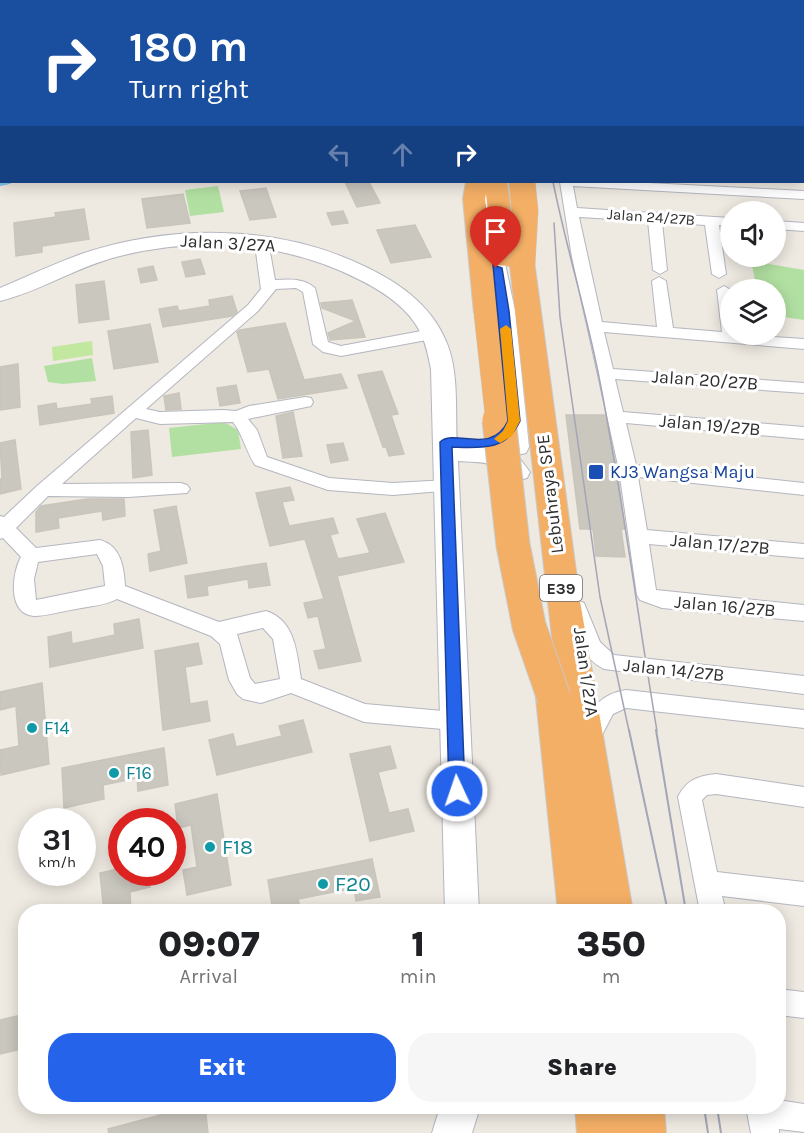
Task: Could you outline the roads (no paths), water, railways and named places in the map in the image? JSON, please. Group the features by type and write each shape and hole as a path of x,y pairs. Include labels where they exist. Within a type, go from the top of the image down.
{"highway":[{"path":"478,183 474,199 483,261 486,313 513,545 529,626 554,698"},
{"name":"Lebuhraya SPE","path":"496,183 578,904"},
{"name":"Lebuhraya SPE","path":"511,183 562,601 611,904"},
{"name":"E39","path":"522,183 525,211 522,262"},
{"path":"600,1114 601,1133"},
{"path":"641,1114 642,1133"}],"main road":[{"path":"478,183 485,203 504,311 565,904"},
{"name":"Jalan 1/27A","path":"516,183 548,388 577,608 621,904"},
{"name":"Jalan 3/27A","path":"0,295 60,270 123,249 171,240 258,241 305,250 353,266 402,296 432,334 442,369 462,904"},
{"path":"446,448 493,441 508,433 514,421"},
{"path":"446,448 507,461 520,475"},
{"path":"452,1133 458,1114"},
{"path":"588,1114 589,1133"},
{"path":"653,1114 656,1133"}],"street":[{"path":"566,183 594,326 627,470 637,536"},
{"path":"584,183 804,195"},
{"name":"Jalan 24/27B","path":"571,212 720,221"},
{"path":"655,217 666,333"},
{"path":"711,221 719,274"},
{"path":"786,226 804,227"},
{"path":"32,556 2,527 253,308 268,290 263,252 258,241"},
{"path":"268,285 306,286 310,291 321,344 329,349 341,351 432,334"},
{"path":"594,326 720,337"},
{"path":"786,343 804,344"},
{"name":"Jalan 20/27B","path":"605,373 804,388"},
{"path":"133,412 160,418 223,415 238,417 249,411 305,402"},
{"path":"238,417 248,430 254,449 261,461 286,471 328,484 359,487 393,489 448,486"},
{"name":"Jalan 19/27B","path":"616,417 804,433"},
{"path":"627,470 804,489"},
{"path":"43,489 128,491 181,489"},
{"name":"Jalan 17/27B","path":"637,536 804,551"},
{"name":"Jalan 16/27B","path":"637,536 647,595 662,600 804,613"},
{"path":"100,547 108,552 114,564 115,590 105,596 34,608 27,604 24,592 25,566 32,556 100,547"},
{"path":"115,590 218,630 230,640 238,680 243,688 252,695 271,693 291,684 364,713 454,721"},
{"name":"Jalan 14/27B","path":"577,608 594,653 602,660 611,663 804,685"},
{"path":"218,630 266,619 278,626 284,639 291,684"},
{"name":"Jalan 14/27B","path":"594,728 604,707 617,700 626,699 804,719"},
{"path":"711,904 690,796 700,786 716,784 804,796"},
{"path":"707,883 804,894"},
{"path":"786,1003 804,1005"},
{"path":"762,1117 804,1118"}],"waterway":[{"path":"0,184 4,183"},
{"path":"1,184 6,183"}],"tram line":[{"path":"553,183 593,348 607,417 657,731"},
{"path":"554,223 560,317 600,597 629,731"},
{"path":"629,730 666,904"},
{"path":"656,730 685,904"},
{"path":"705,1114 708,1133"},
{"path":"718,1114 721,1133"}],"place":[{"name":"KJ3 Wangsa Maju","path":"596,472"},
{"name":"F14","path":"32,728"},
{"name":"F16","path":"114,773"},
{"name":"F18","path":"210,847"},
{"name":"F20","path":"323,884"}]}
